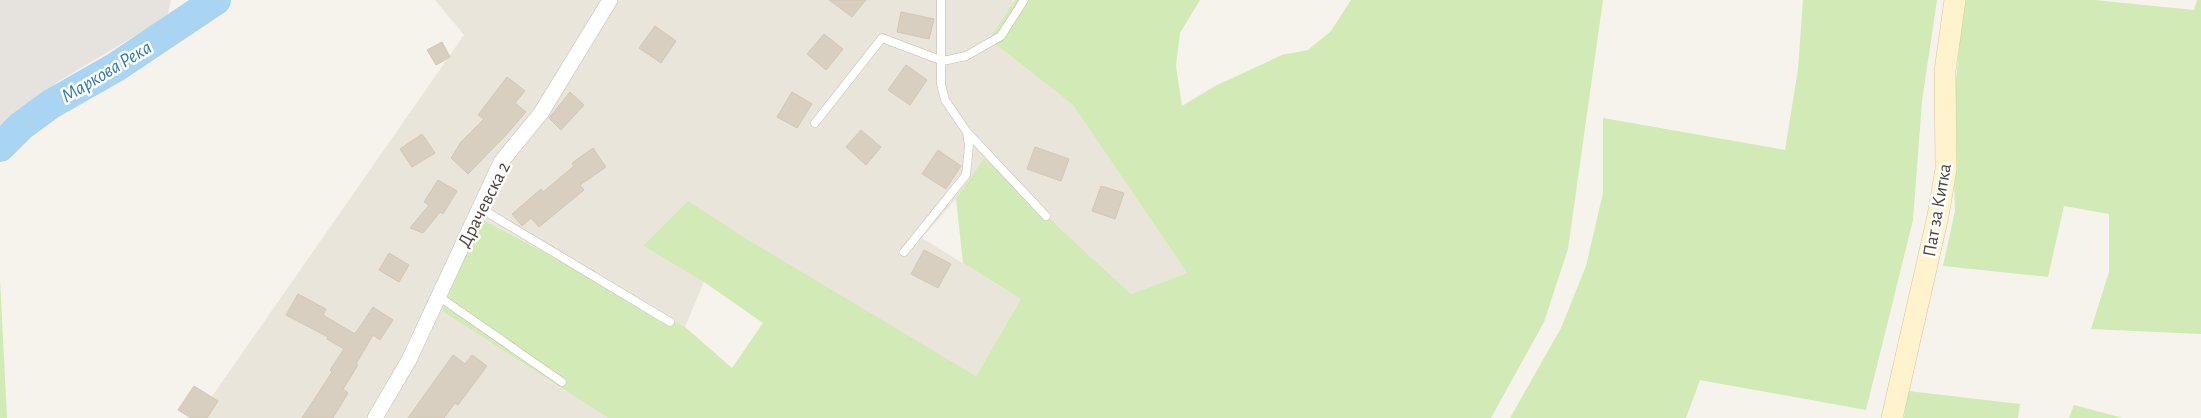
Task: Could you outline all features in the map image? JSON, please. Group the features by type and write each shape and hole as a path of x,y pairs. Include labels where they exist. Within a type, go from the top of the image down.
{"street":[{"name":"Драчевска 2","path":"380,416 409,360 502,162 541,113 610,0"},
{"name":"Пат за Китка","path":"1892,418 1938,216 1946,169 1945,70 1955,0"}],"lane":[{"path":"941,0 943,61 941,84 946,100 967,132 1046,216"},
{"path":"815,123 882,38 943,61 966,56 1001,36 1024,0"},
{"path":"904,252 966,175 969,146 967,132"},
{"path":"480,208 670,322"},
{"path":"438,296 562,382"}],"shaded area":[{"path":"0,0 171,0 167,17 57,82 0,132"},
{"path":"435,0 1015,0 989,39 1073,105 1187,273 1131,294 984,158 956,199 922,238 1021,299 976,376 765,251 643,246 704,282 685,327 483,219 442,311 608,418 197,418 464,35"}],"green space":[{"path":"1015,0 1200,0 1180,33 1176,66 1182,106 1215,86 1282,55 1308,50 1331,31 1351,0 1603,0 1568,249 1544,322 1491,418 608,418 442,311 482,219 685,327 732,368 763,323 704,282 643,246 688,201 740,235 976,376 1021,299 963,263 956,199 984,158 1131,294 1187,273 1073,105 989,39"},
{"path":"1803,0 1937,0 1922,101 1913,220 1866,410 1700,380 1686,418 1510,418 1561,328 1586,266 1603,193 1603,118 1785,150 1798,69"},
{"path":"1964,0 2094,0 2194,10 2197,0 2201,0 2201,334 2091,329 2109,272 2109,214 2064,206 2048,277 1943,266 1955,211 1952,120"},
{"path":"0,279 7,418 0,418"},
{"path":"1908,391 2020,404 2018,418 1904,418"},
{"path":"2074,405 2123,418 2069,418"}],"building":[{"path":"829,0 866,0 852,17"},
{"path":"901,12 934,19 929,39 897,32"},
{"path":"655,26 676,41 661,63 639,48"},
{"path":"824,34 843,49 826,70 807,54"},
{"path":"442,42 450,57 436,65 427,50"},
{"path":"906,65 927,80 910,105 888,90"},
{"path":"507,77 525,91 515,103 526,112 468,174 451,158 461,142 484,119 478,115"},
{"path":"570,92 584,105 561,130 549,118"},
{"path":"792,92 812,104 797,128 777,117"},
{"path":"861,130 881,147 866,165 846,147"},
{"path":"422,134 435,153 412,167 400,149"},
{"path":"1035,147 1069,159 1061,181 1027,169"},
{"path":"593,148 606,167 580,185 584,190 539,227 531,218 522,226 512,214 541,189 543,192 574,166 572,163"},
{"path":"938,150 961,166 946,189 922,174"},
{"path":"438,180 457,191 443,214 440,212 423,233 410,228 429,205 424,202"},
{"path":"1101,186 1124,193 1115,219 1092,211"},
{"path":"924,250 951,264 938,288 911,274"},
{"path":"389,253 409,265 399,282 379,270"},
{"path":"298,294 326,309 323,315 355,334 373,307 393,320 380,340 373,335 343,389 348,393 333,418 302,418 332,372 330,370 344,349 327,339 328,337 286,315"},
{"path":"453,355 465,364 472,355 487,366 458,405 455,403 444,418 408,418"},
{"path":"194,386 218,401 207,418 191,418 178,410"}],"waterway":[{"name":"Маркова Река","path":"0,147 21,126 51,104 116,67 216,0"}]}
